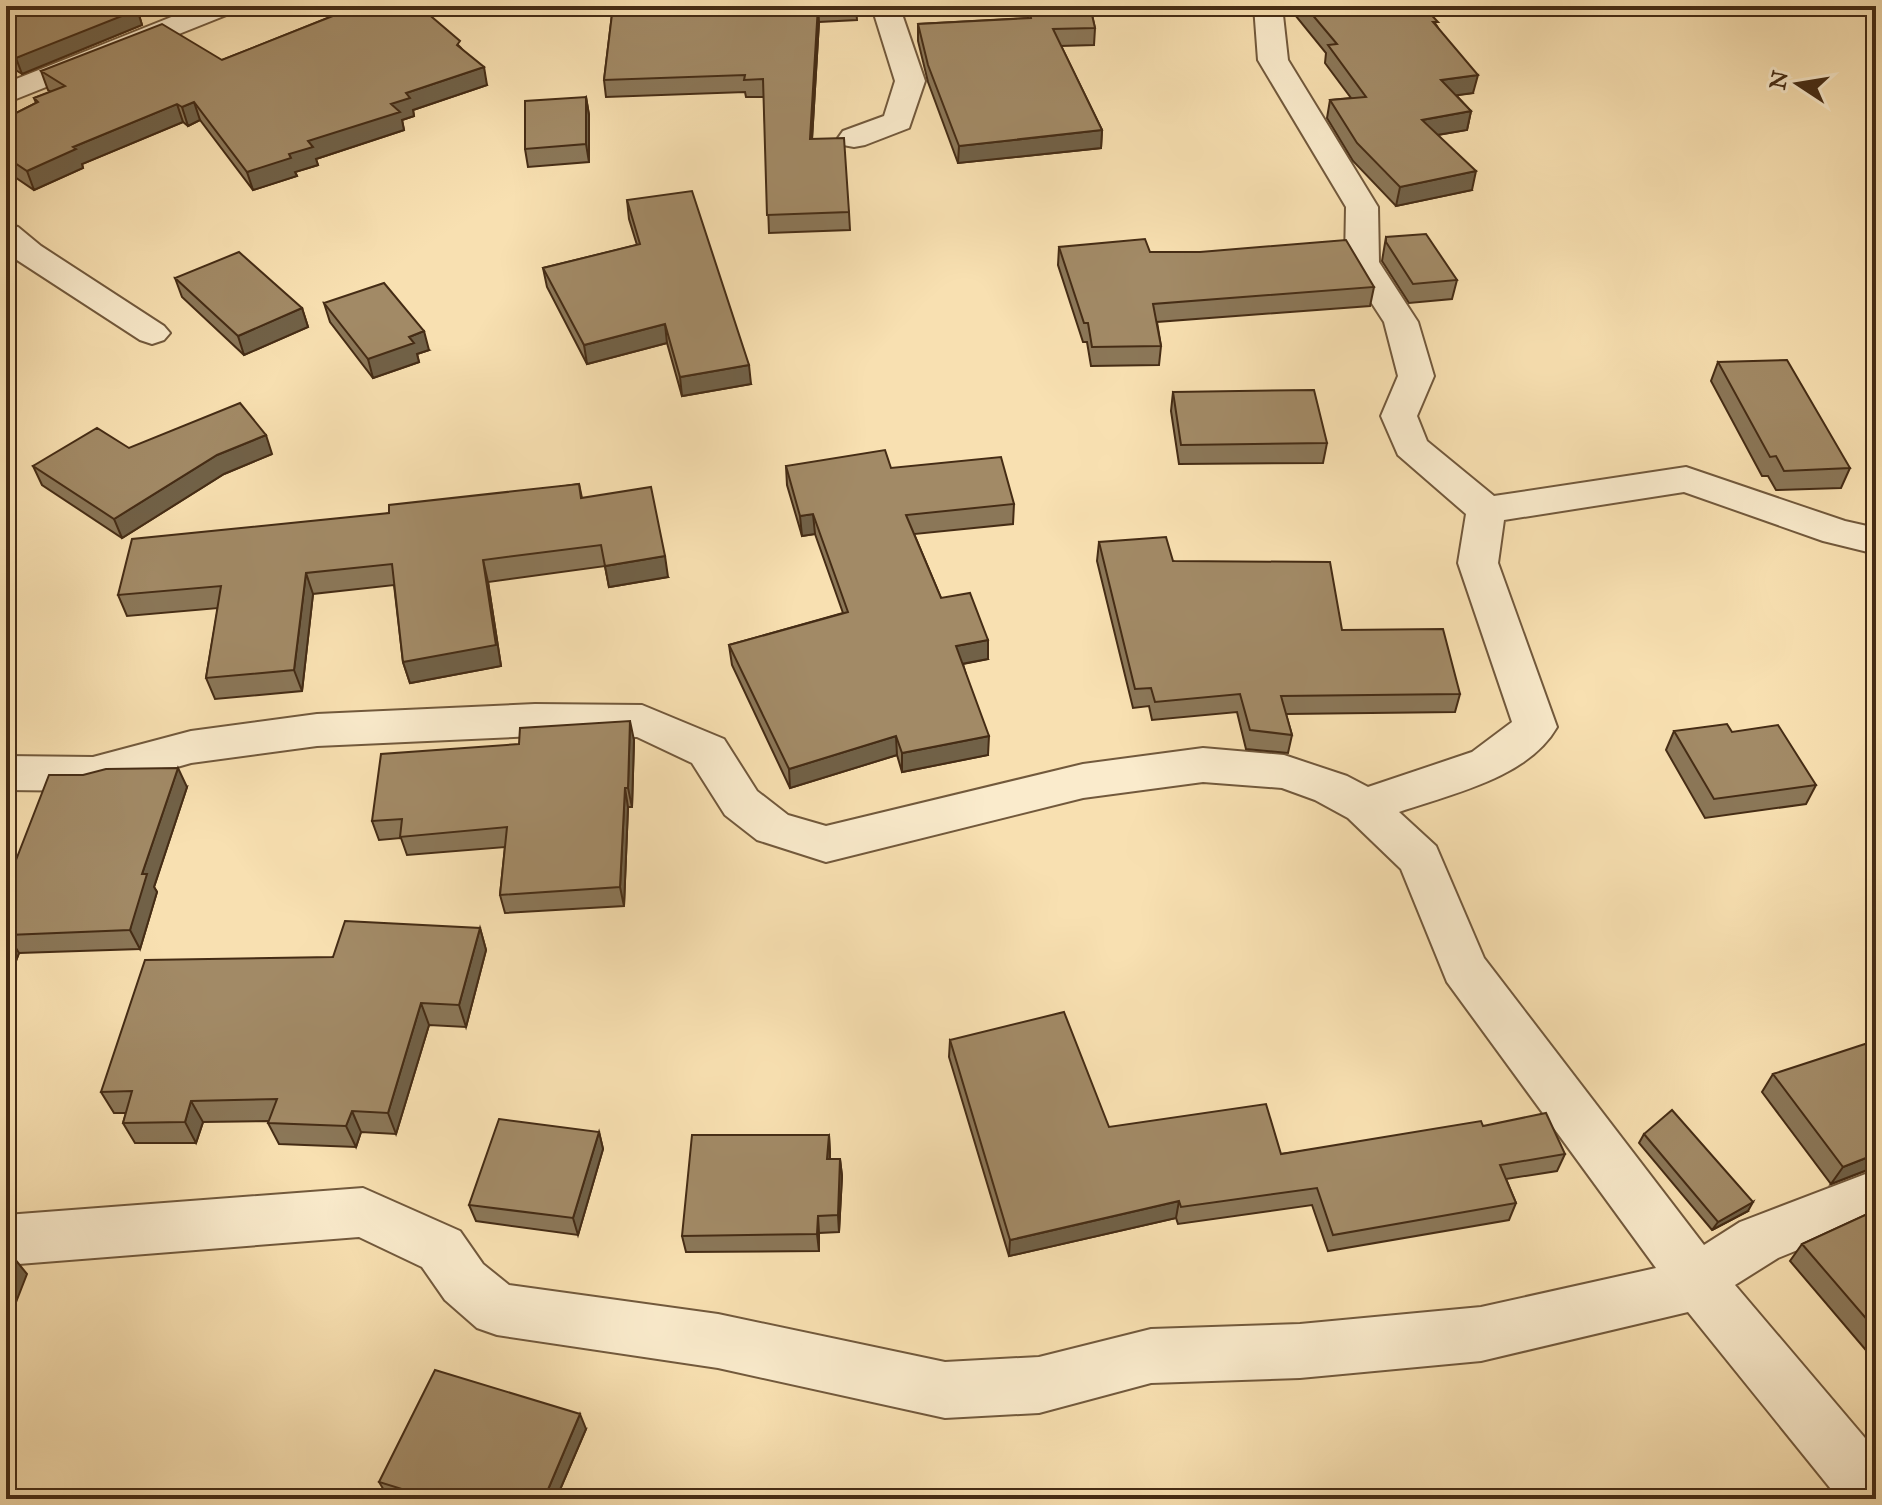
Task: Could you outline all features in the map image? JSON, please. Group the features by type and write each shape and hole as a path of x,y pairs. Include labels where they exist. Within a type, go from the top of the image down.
{"street":[{"path":"6,94 224,6"},
{"path":"854,138 898,121 910,81 889,17 889,6"},
{"path":"1268,6 1273,60 1362,207 1362,262 1401,322 1416,376 1399,416 1411,447 1486,510 1686,479 1837,532 1876,541"},
{"path":"6,234 29,253 152,333"},
{"path":"1364,806 1488,764 1535,727 1478,563 1486,510"},
{"path":"6,773 93,774 191,747 317,730 535,720 642,721 708,751 741,803 773,828 826,844 1083,781 1203,765 1284,772 1331,788 1364,806 1420,859 1464,968 1697,1280 1876,1497"},
{"path":"6,1240 363,1212 441,1249 464,1282 497,1309 718,1341 945,1390 1039,1385 1151,1356 1300,1351 1481,1334 1683,1288 1759,1240 1876,1194"}],"building":[{"path":"6,6 131,6 137,10 16,58 6,52"},
{"path":"358,6 419,6 460,41 457,45 484,67 406,93 410,98 391,104 400,112 308,141 313,147 289,154 291,158 247,172 194,102 182,107 177,104 73,147 76,149 27,171 6,157 6,118 38,102 34,98 65,86 41,71 162,24 222,60"},
{"path":"613,6 818,6 810,139 844,138 849,212 767,215 763,79 744,80 745,75 604,80"},
{"path":"1029,6 1090,6 1095,28 1053,29 1102,130 959,146 928,65 918,24 1031,18"},
{"path":"1305,6 1423,6 1478,75 1441,80 1471,111 1422,120 1476,171 1400,187 1357,143 1330,100 1366,97 1328,45 1337,44"},
{"path":"586,97 586,144 525,149 525,101"},
{"path":"692,191 749,365 680,377 665,324 584,345 543,268 640,244 627,200"},
{"path":"1426,234 1457,280 1413,284 1386,242 1386,237"},
{"path":"1145,239 1150,252 1200,252 1346,240 1374,287 1153,304 1161,346 1092,347 1088,323 1084,323 1059,247"},
{"path":"239,252 302,308 238,336 175,278"},
{"path":"384,283 424,331 409,337 414,343 368,359 324,303"},
{"path":"1787,360 1850,468 1784,471 1776,456 1770,457 1718,362"},
{"path":"1314,390 1327,443 1181,445 1173,392"},
{"path":"240,403 266,435 217,455 114,519 33,466 97,428 129,448"},
{"path":"885,450 891,468 1001,457 1014,504 906,515 941,598 970,593 988,640 956,646 989,736 902,753 896,736 789,769 729,645 848,612 813,514 800,516 786,466"},
{"path":"579,484 581,498 651,487 665,556 605,566 601,545 483,560 496,645 403,662 392,564 306,573 294,670 206,678 221,586 118,595 132,539 389,513 389,505"},
{"path":"1166,537 1173,561 1330,562 1342,630 1443,629 1460,694 1281,696 1292,735 1250,730 1240,694 1155,702 1151,688 1135,689 1099,542"},
{"path":"630,721 620,887 500,895 507,827 400,837 402,819 372,821 381,754 519,744 520,728"},
{"path":"1727,724 1732,732 1778,725 1816,785 1714,799 1674,731"},
{"path":"178,768 142,874 147,874 130,930 8,935 6,940 6,879 49,775 83,775 106,769"},
{"path":"345,921 480,928 459,1005 421,1003 388,1113 352,1111 346,1126 268,1123 277,1099 191,1101 185,1122 123,1123 132,1091 101,1092 145,960 333,957"},
{"path":"1064,1012 1109,1127 1266,1104 1281,1154 1481,1121 1483,1126 1546,1113 1565,1154 1500,1165 1516,1203 1333,1235 1317,1188 1181,1207 1179,1201 1010,1240 950,1040"},
{"path":"1865,1044 1876,1058 1876,1154 1843,1167 1773,1074"},
{"path":"1672,1110 1753,1202 1718,1222 1644,1134"},
{"path":"499,1119 599,1132 573,1218 469,1205"},
{"path":"692,1135 829,1135 827,1159 840,1159 838,1215 818,1216 817,1234 682,1236"},
{"path":"1876,1210 1876,1330 1802,1244"},
{"path":"6,1258 14,1258 6,1279"},
{"path":"435,1370 580,1414 544,1499 434,1499 379,1482"},
{"path":"1114,1490 1117,1499 1074,1499"}]}
